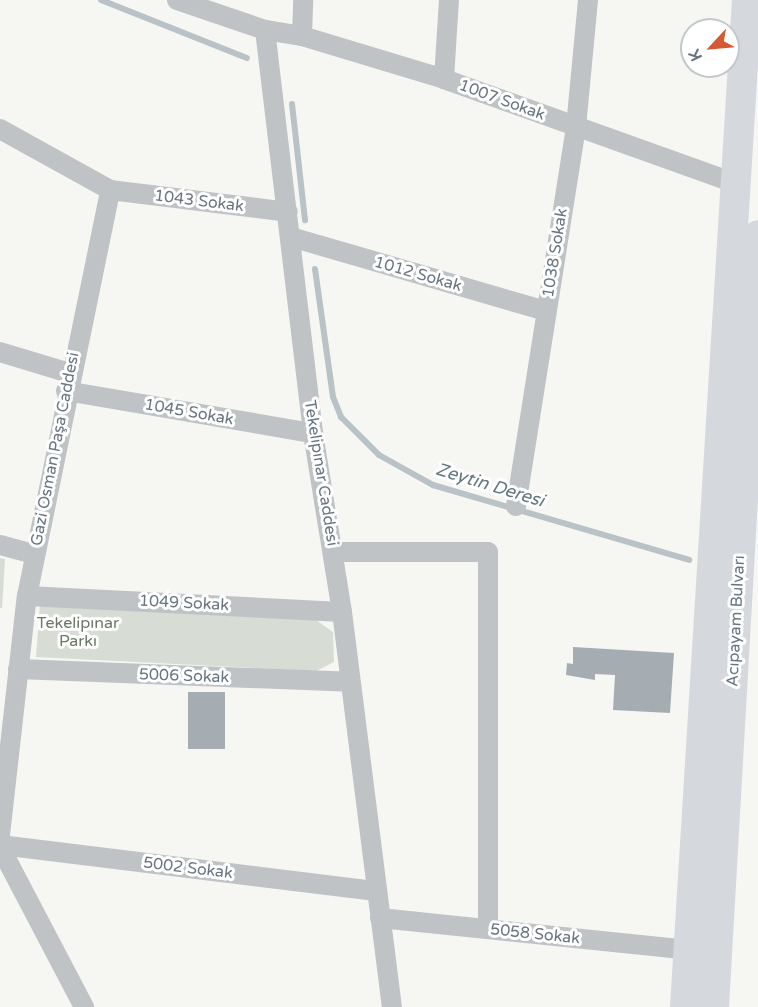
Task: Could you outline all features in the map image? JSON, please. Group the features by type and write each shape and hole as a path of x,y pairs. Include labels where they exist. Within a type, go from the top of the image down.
{"main road":[{"path":"685,1007 691,950 747,0"},
{"name":"Acıpayam Bulvarı","path":"714,1007 758,235"}],"street":[{"path":"177,0 265,30"},
{"path":"302,36 303,0"},
{"path":"444,79 449,0"},
{"name":"1038 Sokak","path":"516,506 545,311 576,127 588,0"},
{"name":"1007 Sokak","path":"265,30 302,36 444,79 735,183"},
{"name":"Tekelipınar Caddesi","path":"265,30 313,433 342,612 392,1007"},
{"path":"0,129 110,190"},
{"name":"1043 Sokak","path":"110,190 288,212"},
{"name":"Gazi Osman Paşa Caddesi","path":"0,835 18,669 34,554 68,382 110,190"},
{"name":"1012 Sokak","path":"291,237 545,311"},
{"name":"1045 Sokak","path":"0,352 68,382 313,433"},
{"path":"0,545 34,554"},
{"path":"333,552 488,552 488,929"},
{"name":"1049 Sokak","path":"27,596 342,612"},
{"name":"5006 Sokak","path":"18,669 350,681"},
{"path":"0,846 84,1007"},
{"name":"5002 Sokak","path":"0,846 376,891"},
{"name":"5058 Sokak","path":"380,918 691,950"}],"green space":[{"path":"0,558 5,559 2,608 0,608"},
{"name":"Tekelipınar Parkı","path":"40,603 316,620 333,632 334,662 316,671 36,657"}],"building":[{"path":"573,647 674,653 670,713 613,710 615,675 595,674 595,680 566,675 567,663 573,664"},
{"path":"188,692 225,692 225,749 188,749"}],"waterway":[{"name":"Zeytin Deresi","path":"101,0 247,58"},
{"name":"Zeytin Deresi","path":"292,104 305,220"},
{"name":"Zeytin Deresi","path":"315,269 333,397 341,417 379,455 433,485 689,560"}]}
